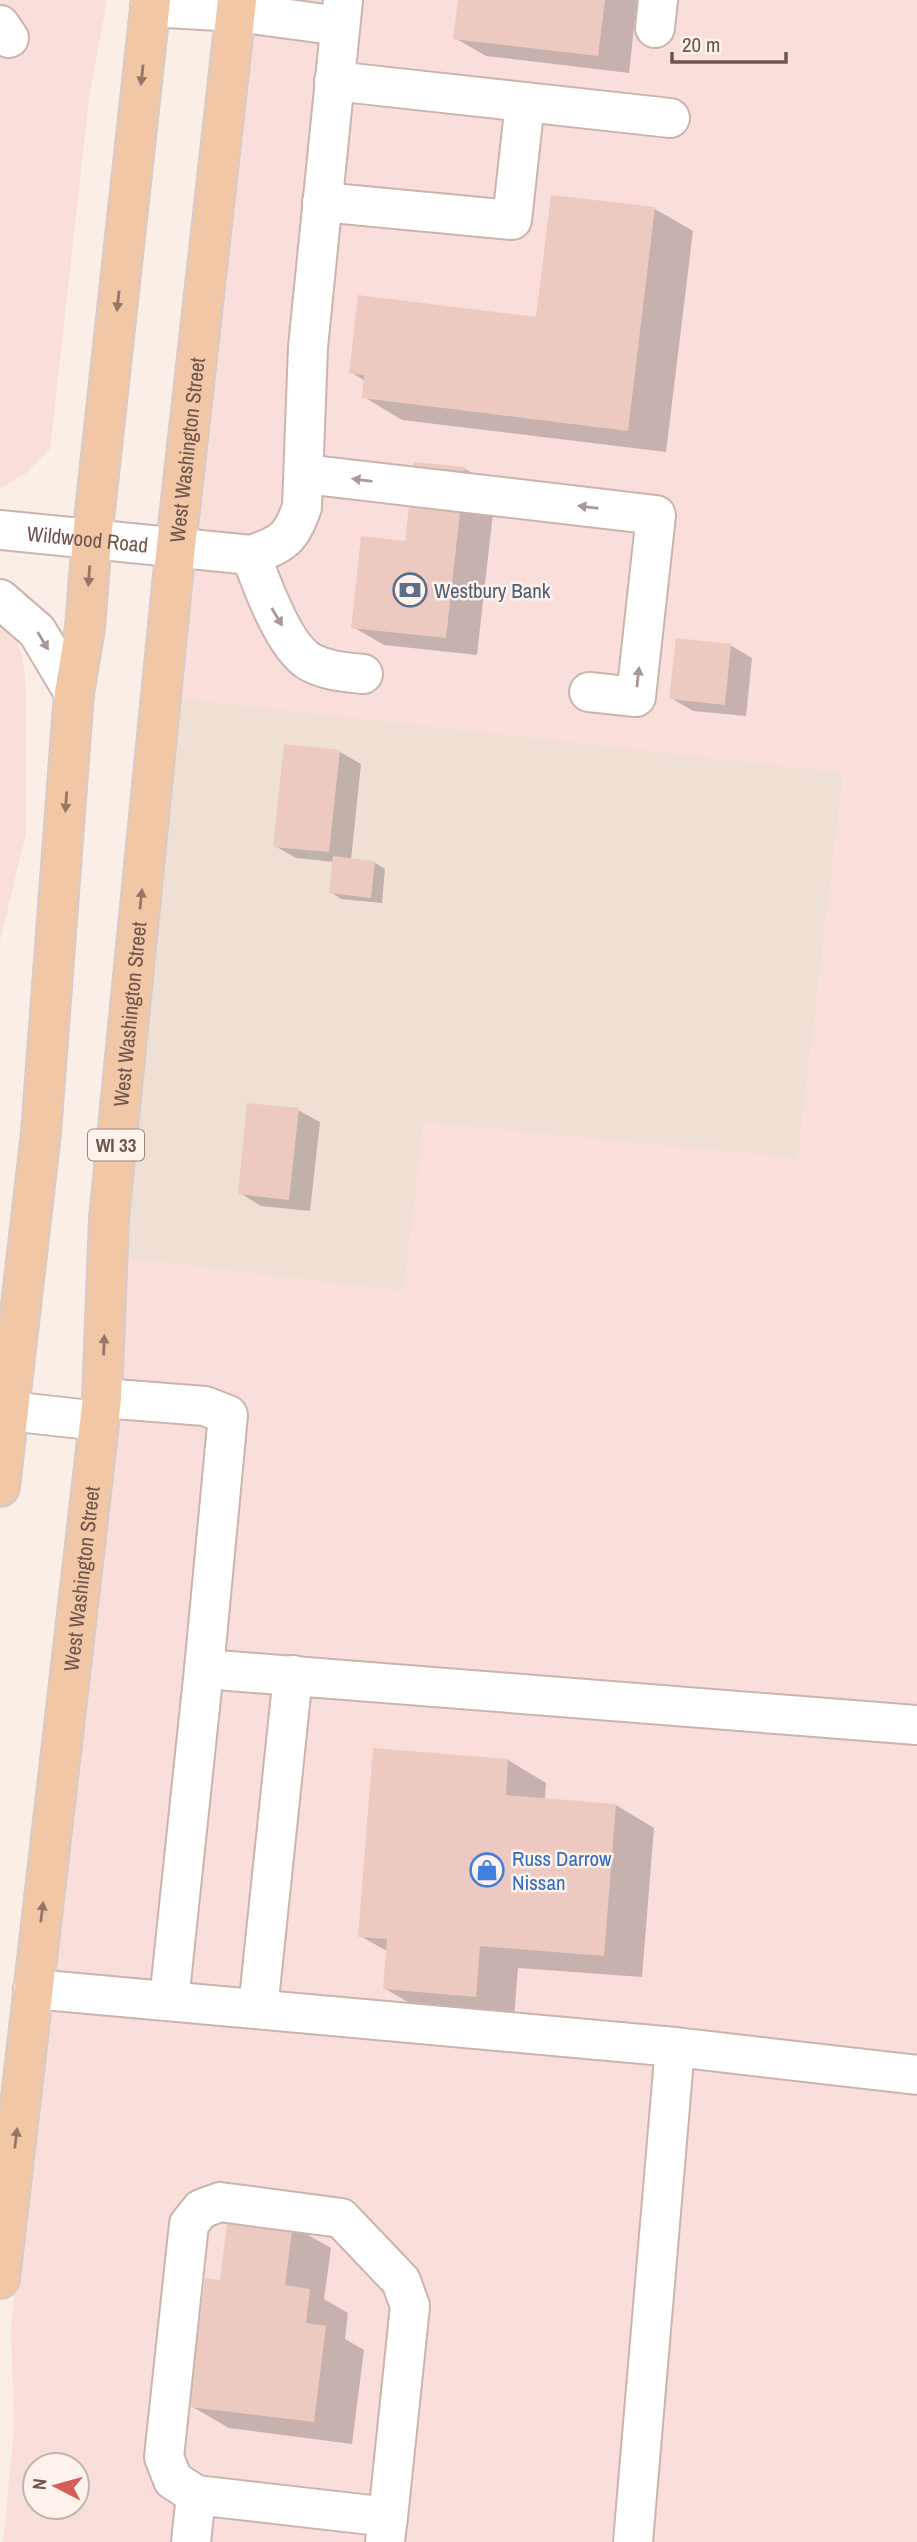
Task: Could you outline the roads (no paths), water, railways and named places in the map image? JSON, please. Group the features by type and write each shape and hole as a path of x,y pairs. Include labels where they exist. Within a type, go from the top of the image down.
{"main road":[{"path":"0,1488 4,1407 41,1133 74,693 85,628 92,538 150,4"},
{"name":"West Washington Street","path":"0,2279 100,1409 109,1219 176,545 236,6"}],"street":[{"path":"150,4 341,13 308,346 302,507 295,528 280,545 251,555 265,597 308,661 332,671 363,674"},
{"path":"334,81 670,118"},
{"path":"323,202 512,219 525,102"},
{"path":"305,474 656,515 636,697 589,692"},
{"name":"Wildwood Road","path":"0,530 176,545 251,555"},
{"path":"0,599 37,631 74,693"},
{"path":"4,1407 100,1409 205,1406 229,1415 169,2001"},
{"path":"204,1668 917,1725"},
{"path":"258,2009 293,1675"},
{"path":"33,1989 675,2047 917,2076"},
{"path":"633,2542 675,2047"},
{"path":"220,2202 341,2218 401,2281 410,2306 386,2530 196,2496 173,2480 164,2458 189,2224 201,2209 220,2202"},
{"path":"191,2542 196,2496"}],"place":[{"name":"Westbury Bank","path":"410,590"},
{"name":"Russ Darrow Nissan","path":"487,1870"}]}
